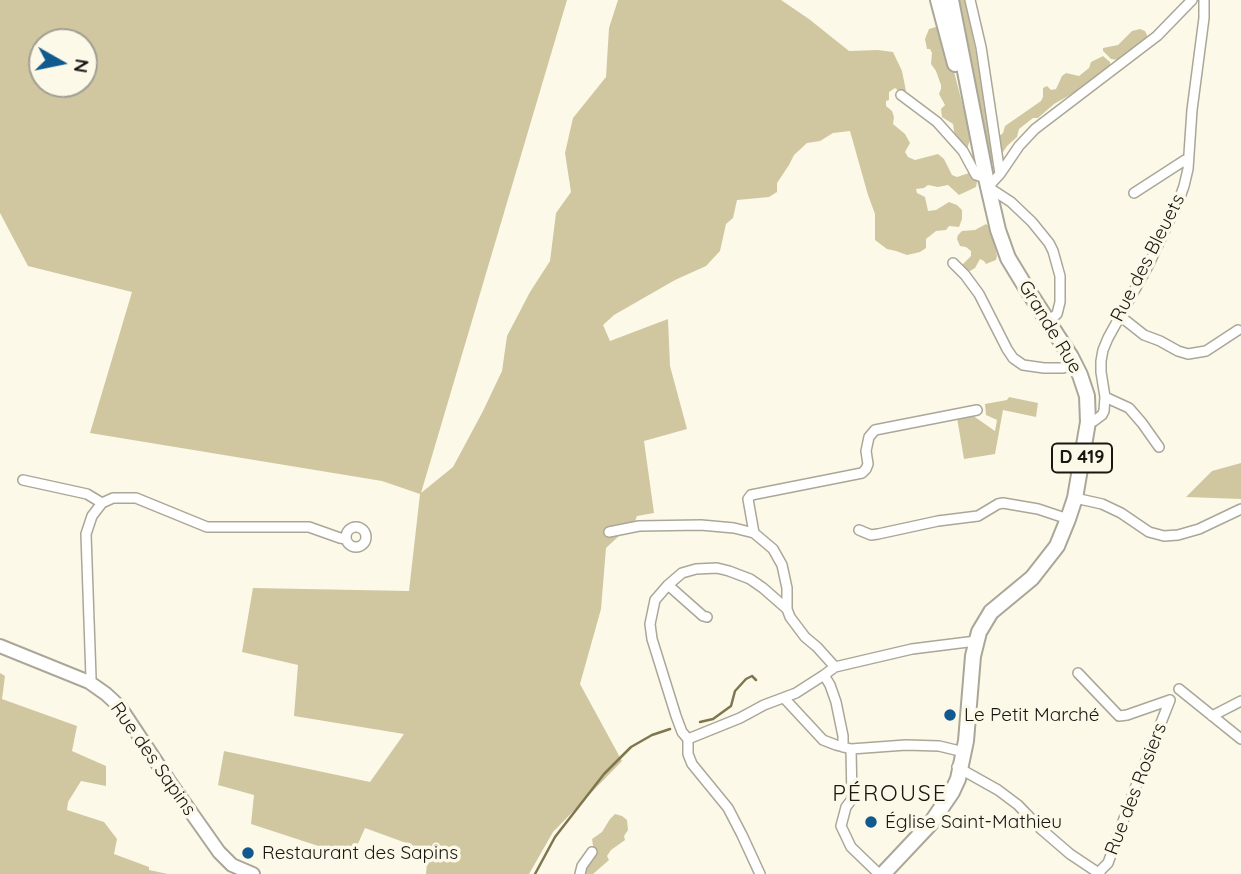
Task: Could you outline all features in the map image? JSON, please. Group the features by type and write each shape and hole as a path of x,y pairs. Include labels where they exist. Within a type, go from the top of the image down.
{"main road":[{"name":"D 419","path":"938,0 967,98"},
{"name":"D 419","path":"951,0 967,98"},
{"name":"Grande Rue","path":"961,763 976,641 991,612 1032,578 1052,553 1075,498 1088,422 1087,396 1075,365 1008,258 998,230 992,180 967,98"},
{"path":"879,874 926,817 961,763"}],"street":[{"path":"970,0 981,47 992,180"},
{"path":"992,180 1035,129 1157,36 1192,0"},
{"name":"Rue des Bleuets","path":"1105,397 1101,372 1103,350 1149,264 1179,201 1186,178 1204,0"},
{"path":"901,95 937,122 963,151 976,175 992,180 1049,243 1060,276 1060,302 1056,314 1048,321"},
{"path":"1133,193 1188,160"},
{"path":"953,264 979,293 1013,358 1023,365 1044,368 1075,365"},
{"path":"1120,316 1144,335 1188,354 1206,351 1237,330"},
{"path":"1088,422 1102,415 1105,397 1129,408 1159,447"},
{"path":"754,533 748,499 751,495 862,473 867,464 869,437 875,430 977,410"},
{"path":"23,480 87,494 102,503"},
{"path":"89,682 86,534 92,516 102,503 113,498 136,498 207,527 309,527 346,539"},
{"path":"1075,498 1102,504 1149,532 1164,536 1199,529 1241,509"},
{"path":"859,530 878,534 937,521 978,516 998,503 1038,509 1068,519"},
{"path":"609,532 639,526 689,525 727,527 754,533 773,549 782,565 790,617 805,637 835,667"},
{"path":"760,874 728,808 692,764 688,754 688,739 676,716 652,639 651,613 655,600 668,585 682,573 696,569 729,570 750,579 787,610"},
{"path":"668,585 707,617"},
{"path":"688,739 784,698 835,667 887,654 976,641"},
{"name":"Rue des Sapins","path":"0,646 89,682 106,694 120,707 219,852 232,865 253,874"},
{"name":"Rue des Rosiers","path":"1078,673 1119,716 1170,700 1108,863 1098,874"},
{"path":"824,675 838,710 850,772 852,799 846,807 841,826 846,840 879,874"},
{"path":"1179,689 1241,739"},
{"path":"784,698 823,740 831,744 847,748 939,746 1018,805 1041,830 1098,874"},
{"path":"1212,716 1241,701"},
{"path":"580,874 592,852"}],"shaded area":[{"path":"0,0 567,0 421,493 453,467 502,371 507,336 550,261 556,213 571,192 565,153 573,118 606,77 609,28 618,0 781,0 849,51 893,52 902,71 906,91 895,88 889,92 886,106 892,111 893,124 905,134 910,143 905,152 908,157 915,160 938,154 944,159 952,175 957,177 969,173 975,176 977,182 976,187 959,195 948,185 928,185 916,189 917,193 925,197 928,211 936,210 949,202 957,205 962,210 959,227 949,226 946,230 936,231 926,239 926,248 920,252 907,255 887,249 875,240 875,214 850,131 833,133 820,141 807,143 794,155 777,183 777,192 769,197 737,200 733,218 726,224 720,251 706,266 675,280 614,315 603,325 610,341 668,319 670,366 687,429 644,441 654,513 637,516 606,548 601,609 580,684 622,761 553,832 529,874 426,874 428,851 365,828 352,857 251,824 254,795 218,785 224,751 370,782 404,734 294,716 298,665 242,652 253,588 409,591 420,494 382,481 90,433 132,292 28,266 0,213"},
{"path":"954,0 966,0 993,143 995,160 990,162"},
{"path":"939,26 945,37 971,137 967,149 955,138 953,124 942,117 941,109 945,105 939,94 941,85 931,64 932,53 927,49 925,39 929,29"},
{"path":"1132,31 1145,31 1147,39 1118,60 1111,59 1103,51 1103,48 1118,45"},
{"path":"1103,56 1110,62 1111,67 1019,129 1017,137 1001,155 998,137 1005,126 1041,101 1043,88 1047,86 1051,90 1056,89 1066,73 1079,76 1089,68 1091,62"},
{"path":"986,224 991,228 996,260 986,264 980,259 975,268 966,270 963,264 971,256 971,251 960,246 958,235 962,231 975,230"},
{"path":"1009,397 1038,403 1036,417 1003,410 995,454 964,459 957,418 972,415 995,431 997,420 986,415 985,404 1007,400"},
{"path":"1241,463 1241,499 1186,497 1212,471"},
{"path":"0,673 5,676 2,699 77,726 72,751 106,766 106,786 81,781 68,802 67,810 104,822 117,839 114,854 149,867 149,870 168,874 0,874"},
{"path":"615,814 627,820 625,840 611,850 607,856 609,860 593,874 584,874 589,861 598,851 593,846 592,839 602,832"}],"waterway":[{"path":"700,722 713,719 731,706 735,691 746,679 752,676 756,680"},
{"path":"535,874 555,837 604,774 631,747 670,729"}],"place":[{"name":"Le Petit Marché","path":"950,715"},
{"name":"Église Saint-Mathieu","path":"871,822"},
{"name":"Restaurant des Sapins","path":"248,853"}],"district":[{"name":"PÉROUSE","path":"890,794"}]}
